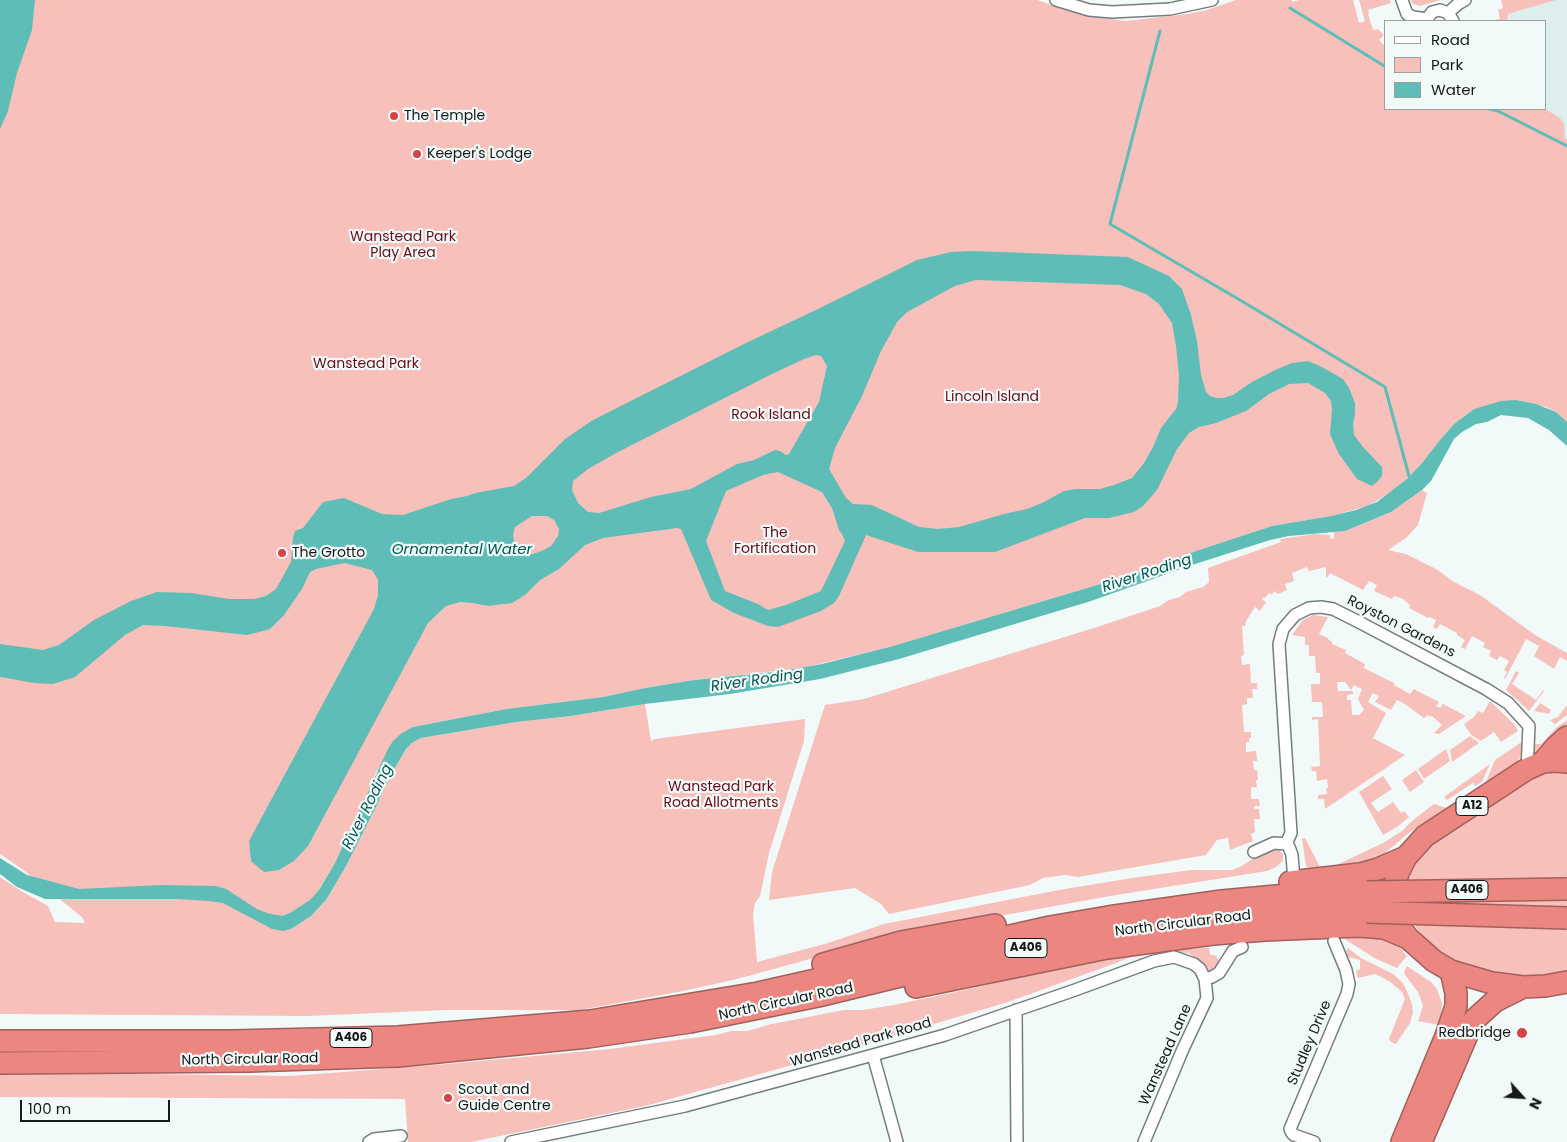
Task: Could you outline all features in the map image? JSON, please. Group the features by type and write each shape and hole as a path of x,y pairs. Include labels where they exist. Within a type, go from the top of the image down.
{"highway":[{"name":"A12","path":"1567,736 1535,765 1425,836 1406,857 1394,884 1392,897 1397,923 1408,938 1434,961 1451,971 1492,983 1524,987 1567,982"},
{"path":"1535,765 1555,761 1567,762"},
{"name":"A406","path":"695,1012 757,982 901,942 1099,906 1360,874 1378,869 1406,857"},
{"name":"North Circular Road","path":"1367,902 1567,889"},
{"name":"North Circular Road","path":"0,1063 250,1061 398,1056 588,1037 695,1012 758,993 1022,933 1108,917 1231,900 1298,894 1367,902 1567,918"},
{"name":"A406","path":"695,1012 826,1004 1089,951 1179,938 1265,930 1344,926 1384,928 1408,938"},
{"path":"1402,1142 1446,1036 1456,1006 1456,993 1451,971"},
{"name":"A12","path":"1421,1142 1474,1021 1495,1001 1524,987"},
{"name":"North Circular Road","path":"0,1041 224,1041 398,1037 695,1012"}],"street":[{"path":"1056,0 1091,5 1112,12 1170,9 1212,0"},
{"path":"1402,0 1407,14 1427,20 1432,12 1436,10 1440,10 1450,17 1458,4 1465,0"},
{"name":"Royston Gardens","path":"1286,844 1291,833 1279,644 1283,629 1295,615 1309,608 1333,609 1486,689 1508,703 1529,726 1535,765"},
{"path":"1254,852 1274,843 1286,844 1290,847 1292,855 1294,881"},
{"name":"Studley Drive","path":"1314,1142 1294,1135 1290,1128 1347,994 1349,984 1346,970 1334,942"},
{"path":"1205,978 1219,973 1233,951 1242,947"},
{"name":"Wanstead Park Road","path":"511,1142 548,1139 685,1106 873,1055 945,1034 1154,961 1174,958 1194,964 1200,969 1205,978"},
{"name":"Wanstead Lane","path":"1144,1142 1183,1049 1207,998 1205,978"},
{"path":"1016,1010 1017,1142"},
{"path":"873,1055 897,1142"},
{"path":"1416,1142 1438,1101"},
{"path":"369,1142 374,1139 401,1136"}],"shaded area":[{"path":"1556,0 1567,0 1567,149 1502,110 1547,110 1547,20 1507,20 1507,14"}],"green space":[{"name":"Wanstead Park","path":"0,0 1037,0 1082,15 1126,21 1188,14 1236,0 1292,0 1292,2 1299,0 1353,0 1359,23 1365,21 1359,0 1390,0 1391,3 1368,10 1373,30 1378,29 1384,35 1379,40 1384,45 1384,110 1547,110 1560,118 1564,124 1565,139 1567,139 1567,422 1556,412 1546,407 1516,400 1474,409 1454,424 1407,479 1391,492 1368,506 1331,516 1272,526 1134,574 893,646 803,668 694,680 603,697 506,709 413,727 376,772 367,797 304,921 326,900 345,868 389,778 406,749 412,743 421,738 516,722 571,716 645,704 651,741 805,719 804,741 769,853 760,896 755,903 753,914 757,962 828,943 884,924 1059,890 1191,870 1232,870 1272,849 1279,850 1283,854 1283,861 1276,867 1267,871 1005,915 843,950 737,979 580,1010 446,1010 308,1016 0,1014 0,877 48,906 55,922 85,923 82,917 22,869 0,854"},
{"path":"1411,0 1441,0 1420,6 1413,4"},
{"path":"1501,0 1556,0 1508,14 1507,20 1495,20 1500,19 1498,10 1503,8"},
{"path":"1422,490 1427,493 1418,525 1406,538 1388,550 1406,554 1480,595 1535,635 1567,653 1567,661 1560,657 1554,669 1534,656 1539,646 1526,639 1505,679 1507,672 1504,670 1509,661 1500,656 1497,660 1489,656 1491,651 1483,647 1485,643 1472,636 1465,649 1461,647 1465,640 1457,635 1457,633 1440,624 1437,629 1433,627 1436,620 1409,608 1410,605 1403,599 1394,596 1392,599 1374,591 1377,585 1369,581 1363,590 1330,573 1327,578 1326,567 1309,571 1307,567 1292,573 1294,581 1285,584 1287,590 1278,594 1274,591 1272,595 1269,593 1265,598 1263,597 1262,599 1266,602 1260,611 1255,607 1245,626 1242,626 1244,655 1241,656 1242,665 1250,664 1251,683 1257,683 1257,689 1252,689 1253,698 1247,698 1247,704 1242,705 1244,732 1251,732 1249,742 1246,742 1246,752 1256,751 1257,761 1253,761 1254,770 1257,770 1257,787 1251,787 1251,799 1259,799 1260,806 1254,806 1255,809 1259,809 1260,819 1254,819 1255,832 1251,834 1253,841 1230,850 1228,838 1217,840 1206,855 1078,877 1065,875 1043,878 1030,885 889,914 881,904 855,888 769,900 772,872 825,705 864,699 1160,606 1169,600 1180,597 1186,592 1203,587 1209,582 1208,568 1281,542 1280,539 1315,534 1330,535 1330,538 1334,539 1334,532 1345,531 1391,512"},
{"path":"1313,615 1328,617 1319,634 1328,638 1332,644 1346,650 1345,653 1365,664 1364,668 1394,683 1394,685 1410,694 1414,689 1439,702 1436,706 1440,708 1443,704 1466,716 1439,734 1434,733 1442,725 1432,716 1428,715 1424,718 1397,700 1391,710 1375,702 1379,696 1373,693 1368,702 1386,713 1373,738 1405,755 1325,809 1324,799 1318,799 1318,795 1327,794 1327,779 1317,781 1316,771 1312,771 1311,767 1320,766 1318,719 1312,720 1312,717 1323,717 1322,702 1312,702 1311,684 1320,684 1320,673 1316,673 1315,656 1309,656 1309,645 1305,645 1305,637 1292,635 1303,620","holes":["1337,682 1345,682 1351,690 1354,685 1362,689 1358,699 1364,710 1359,715 1352,715 1351,700 1347,700 1347,695 1354,694 1352,691 1338,691"]},
{"path":"1516,671 1519,673 1512,684 1536,700 1544,691 1529,711 1506,690"},
{"path":"1490,701 1515,725 1518,731 1501,742 1494,732 1481,741 1471,735 1464,724 1474,717 1478,711 1483,713"},
{"path":"1540,703 1551,710 1549,714 1534,711"},
{"path":"1567,705 1567,715 1555,724 1550,720 1558,717"},
{"path":"1567,720 1567,728 1565,730 1536,753 1533,753 1532,744 1541,744 1556,728"},
{"path":"1470,736 1479,743 1452,762 1450,750"},
{"path":"1520,743 1523,743 1522,754 1514,766 1485,784 1495,760"},
{"path":"1446,749 1450,761 1424,779 1418,769"},
{"path":"1490,764 1482,782 1475,786 1473,783 1447,800 1444,797"},
{"path":"1416,770 1424,782 1410,792 1402,780"},
{"path":"1567,770 1567,970 1548,975 1514,978 1464,966 1431,946 1417,929 1409,914 1406,892 1408,880 1417,860 1434,842 1534,777 1545,772"},
{"path":"1383,776 1392,789 1371,803 1378,812 1393,802 1401,813 1404,811 1409,817 1383,835 1359,792"},
{"path":"1434,804 1447,808 1409,833 1375,861 1328,869 1383,843 1402,831"},
{"path":"1305,838 1320,867 1309,868 1306,866 1302,839"},
{"path":"1345,934 1375,936 1394,944 1403,950 1407,956 1397,968 1376,959 1346,940"},
{"path":"1209,948 1210,954 1216,956 1219,961 1219,966 1213,971 1209,970 1189,953 1167,952 1169,951"},
{"path":"1348,948 1361,958 1393,974 1402,982 1406,989 1412,1004 1413,1013 1410,1023 1396,1044 1389,1039 1405,999 1402,992 1389,981 1375,974 1358,978 1356,971 1360,969 1360,960 1348,957 1346,951"},
{"path":"1151,949 1008,1002 850,1049 645,1106 471,1142 408,1142 405,1099 0,1097 0,1072 291,1076 610,1049 716,1035 731,1031 747,1031 772,1024 844,1010 863,1010 894,1005 974,988 1092,959"},
{"path":"1407,966 1431,982 1437,989 1442,1003 1439,1025 1418,1021 1423,1006 1418,992 1405,975 1404,972"}],"water":[{"path":"0,0 35,0 32,30 17,73 8,111 0,129"},
{"name":"Ornamental Water","path":"974,251 1128,257 1169,276 1182,289 1191,315 1197,341 1201,375 1206,392 1210,396 1224,398 1233,395 1252,382 1292,363 1308,361 1320,366 1343,379 1349,388 1355,403 1354,435 1382,467 1382,476 1372,486 1357,479 1339,454 1330,434 1331,401 1325,393 1308,383 1289,384 1269,394 1246,411 1216,423 1199,427 1189,433 1177,449 1157,490 1143,506 1134,512 1109,518 1085,518 995,552 918,552 866,535 839,596 834,603 821,611 778,627 768,626 734,613 711,600 681,529 603,538 585,545 559,569 540,580 525,595 512,603 488,606 460,602 446,606 428,623 308,846 294,861 279,870 264,872 251,861 249,841 374,609 378,595 378,580 372,570 345,563 310,572 302,589 284,615 270,629 247,635 143,625 125,635 75,677 53,684 0,677 0,644 43,650 59,645 94,620 131,601 157,592 191,593 229,599 254,599 266,596 276,589 291,562 295,531 303,528 323,502 344,498 382,514 403,515 451,499 514,486 526,478 565,439 593,420 917,260 951,252","holes":["976,280 1120,285 1146,294 1159,304 1172,323 1179,375 1178,402 1176,409 1161,428 1144,463 1132,478 1100,489 1064,491 1027,509 959,527 938,529 919,527 872,505 853,504 846,498 829,469 835,448 862,396 881,351 897,322 907,312 955,286","816,355 821,356 827,366 819,402 789,454 786,455 775,450 754,460 737,464 691,489 651,497 599,513 588,512 578,503 572,490 573,481 588,469 616,453 804,359","778,472 822,492 832,508 839,530 845,541 821,591 768,610 725,591 706,541 726,491 763,475","532,516 547,516 554,520 559,529 558,536 551,546 533,554 526,554 515,547 513,535 515,527"]},
{"name":"River Roding","path":"1516,400 1536,404 1556,412 1567,422 1567,446 1549,430 1528,418 1501,415 1487,422 1476,424 1454,439 1431,481 1422,490 1391,512 1345,531 1289,536 1270,540 1091,601 899,659 820,679 730,694 516,722 421,738 406,749 389,778 345,868 326,900 311,916 291,929 283,931 272,929 223,903 209,901 177,899 45,899 17,887 0,874 0,858 27,875 79,889 161,885 216,886 226,889 257,909 282,916 310,900 319,890 335,863 388,749 393,741 402,733 413,727 506,709 603,697 694,680 783,671 822,664 893,646 1134,574 1272,526 1356,510 1377,502 1407,479 1454,424 1474,409 1501,401"}],"waterway":[{"path":"1290,8 1384,66"},
{"path":"1160,31 1110,224 1385,387 1411,478"},
{"path":"1494,110 1567,146"}],"place":[{"name":"The Temple","path":"394,116"},
{"name":"Keeper's Lodge","path":"417,154"},
{"name":"The Grotto","path":"282,553"},
{"name":"Redbridge","path":"1522,1033"},
{"name":"Scout and Guide Centre","path":"448,1098"}],"park label":[{"name":"Wanstead Park Play Area","path":"403,246"},
{"name":"Lincoln Island","path":"992,397"},
{"name":"Rook Island","path":"771,415"},
{"name":"The Fortification","path":"775,542"},
{"name":"Wanstead Park Road Allotments","path":"721,796"}]}
